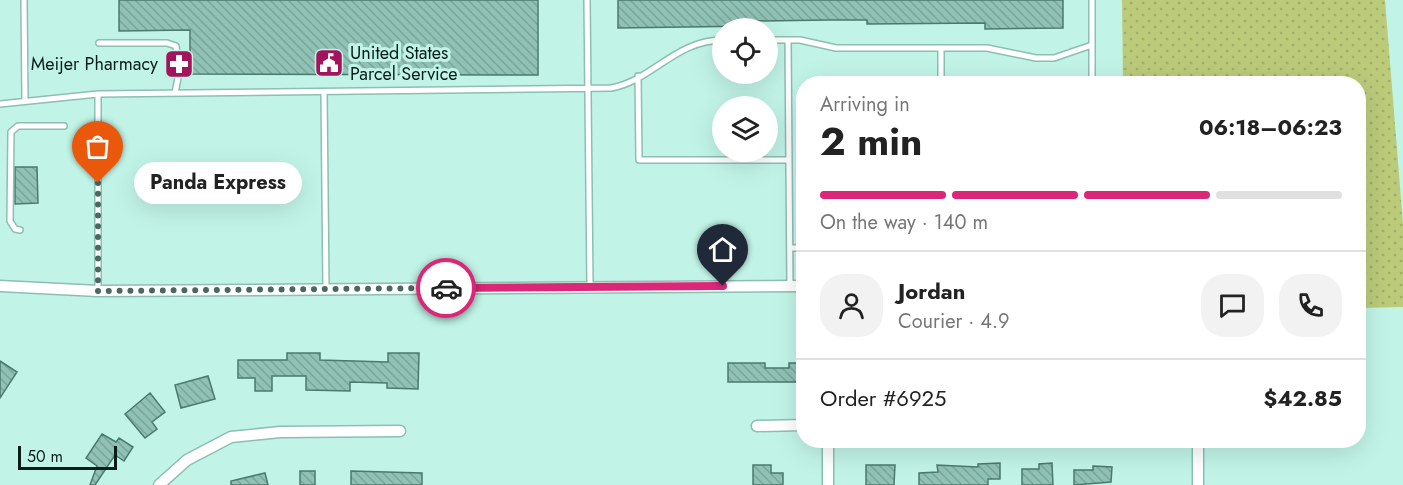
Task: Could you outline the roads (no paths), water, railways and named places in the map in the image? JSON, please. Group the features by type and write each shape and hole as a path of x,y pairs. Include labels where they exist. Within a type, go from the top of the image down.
{"street":[{"path":"0,286 98,291 796,286"},
{"path":"757,426 796,425"},
{"path":"159,485 187,460 231,437 280,432 400,431"},
{"path":"828,448 828,485"},
{"path":"1198,448 1198,485"}],"lane":[{"path":"24,0 25,101"},
{"path":"587,0 590,287"},
{"path":"1092,0 1092,76"},
{"path":"0,104 98,94 625,86 686,47 712,40"},
{"path":"778,40 836,48 987,48 1023,57 1045,58 1054,58 1092,45"},
{"path":"788,40 790,286"},
{"path":"99,43 167,43 176,46 179,73 175,93"},
{"path":"941,48 941,76"},
{"path":"638,76 639,159 789,160"},
{"path":"324,92 326,289"},
{"path":"98,94 98,291"},
{"path":"20,230 13,226 10,215 11,132 18,126 64,126"},
{"path":"790,248 796,248"}],"place":[{"name":"United States Parcel Service","path":"329,63"},
{"name":"Meijer Pharmacy","path":"179,64"},
{"name":"Panda Express","path":"98,183"}]}
